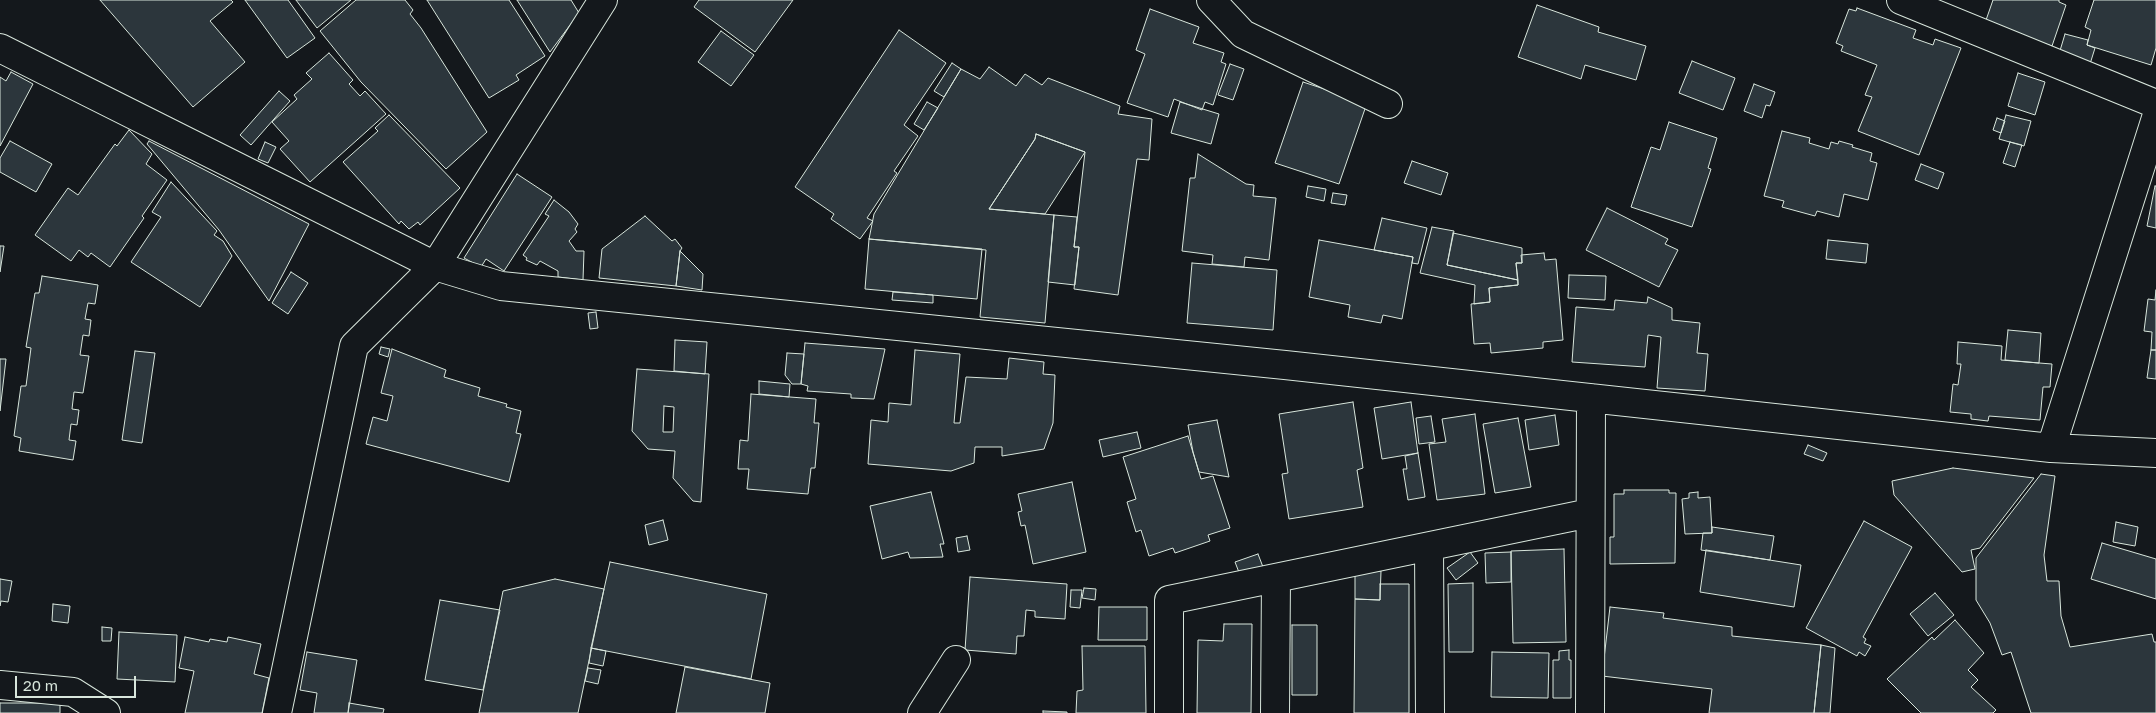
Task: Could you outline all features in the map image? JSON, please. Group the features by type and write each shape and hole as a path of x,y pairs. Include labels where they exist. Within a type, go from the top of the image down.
{"street":[{"path":"277,713 354,346 435,266 603,0"},
{"path":"1211,0 1243,34 1388,104"},
{"path":"1901,0 2156,104"},
{"path":"0,48 435,266 501,286 1285,364 2050,448 2156,453"},
{"path":"2050,448 2156,118"},
{"path":"1590,713 1591,398"},
{"path":"1169,713 1169,600 1590,513"},
{"path":"1429,547 1430,713"},
{"path":"1276,578 1276,713"},
{"path":"922,713 956,660"},
{"path":"0,685 73,692 106,713"}],"building":[{"path":"100,0 231,0 233,2 210,21 245,62 193,107"},
{"path":"245,0 288,0 315,38 287,58"},
{"path":"296,0 351,0 317,28"},
{"path":"356,0 405,0 413,10 410,14 421,28 487,132 446,169 361,82 320,31"},
{"path":"427,0 509,0 545,56 516,75 519,80 489,98"},
{"path":"517,0 571,0 579,13 550,52"},
{"path":"699,0 793,0 755,52 694,7"},
{"path":"1993,0 2059,0 2059,2 2066,5 2052,46 1985,23"},
{"path":"2094,0 2156,0 2156,48 2151,65 2087,45 2091,30 2085,27"},
{"path":"1537,5 1599,27 1598,32 1646,46 1636,80 1585,65 1581,79 1518,57"},
{"path":"1857,8 1916,30 1913,38 1933,45 1935,39 1961,48 1919,155 1858,131 1872,97 1865,95 1877,65 1841,51 1843,46 1836,43 1849,9 1856,11"},
{"path":"1150,9 1199,27 1193,43 1224,53 1221,62 1226,64 1213,105 1205,102 1202,110 1174,99 1168,117 1127,103 1145,54 1136,50"},
{"path":"899,30 946,63 904,125 918,136 894,171 897,173 867,218 873,221 860,239 831,219 834,214 795,187"},
{"path":"721,31 754,55 731,86 698,62"},
{"path":"2065,34 2088,40 2087,45 2095,48 2090,64 2059,54"},
{"path":"329,53 353,80 349,84 360,96 365,91 386,114 310,182 280,149 289,141 272,122 297,99 294,95 312,79 306,73"},
{"path":"1692,61 1735,78 1723,110 1679,93"},
{"path":"952,63 961,69 944,97 934,91"},
{"path":"1230,64 1244,69 1233,100 1218,95"},
{"path":"989,67 1016,86 1025,74 1042,85 1048,78 1120,106 1118,114 1152,119 1149,160 1137,159 1118,295 1074,289 1079,247 1074,247 1085,152 1036,134 1035,139 989,209 1054,215 1045,323 980,317 986,250 869,239 874,214 961,69 980,79"},
{"path":"11,72 33,84 0,146 0,77 6,81"},
{"path":"2018,73 2045,82 2035,115 2008,106"},
{"path":"1303,82 1367,103 1339,184 1275,163"},
{"path":"1754,84 1775,92 1770,106 1766,105 1762,118 1744,111"},
{"path":"279,91 290,101 251,145 240,135"},
{"path":"927,102 938,108 924,130 914,124"},
{"path":"1180,102 1219,114 1211,144 1171,133"},
{"path":"389,115 460,188 420,225 418,222 409,229 401,221 399,224 343,162 378,131 375,128"},
{"path":"2006,115 2031,121 2024,146 1999,139"},
{"path":"1997,118 2005,121 2001,133 1993,130"},
{"path":"1669,122 1717,138 1708,168 1711,169 1692,227 1631,207 1651,147 1660,150"},
{"path":"129,130 152,154 146,164 167,180 142,216 144,218 110,267 91,253 88,257 79,250 71,261 35,235 68,188 78,195 115,144 117,146"},
{"path":"1782,131 1810,138 1809,143 1829,149 1831,142 1838,144 1839,141 1872,153 1870,161 1877,163 1868,200 1844,194 1839,217 1817,211 1815,216 1782,207 1784,201 1764,196"},
{"path":"1036,134 1085,152 1045,214 989,209 1035,139"},
{"path":"10,141 52,164 36,192 0,172 0,158"},
{"path":"149,141 309,224 269,301 219,230 147,144"},
{"path":"265,142 276,147 268,163 258,159"},
{"path":"2010,142 2022,145 2015,167 2003,163"},
{"path":"1198,154 1246,184 1254,185 1253,196 1276,198 1269,260 1245,257 1244,267 1212,264 1213,255 1182,251 1190,178 1195,178"},
{"path":"1412,161 1448,173 1441,195 1404,183"},
{"path":"1921,164 1944,173 1938,189 1915,180"},
{"path":"517,174 552,197 504,271 486,259 481,267 464,258"},
{"path":"171,182 217,231 214,235 223,241 232,256 200,307 131,262 161,217 152,212"},
{"path":"1308,186 1326,189 1324,201 1306,197"},
{"path":"2156,186 2156,228 2147,226"},
{"path":"1333,193 1347,195 1345,205 1331,203"},
{"path":"554,200 569,212 578,224 575,229 577,232 569,241 576,251 584,251 583,280 558,277 558,271 540,261 537,265 526,260 527,258 523,255 549,216 545,214"},
{"path":"1607,208 1668,239 1665,244 1678,250 1659,287 1586,250"},
{"path":"1054,215 1077,217 1074,247 1079,247 1075,285 1048,282"},
{"path":"645,216 672,241 675,239 682,248 680,251 676,286 599,278 602,249"},
{"path":"1382,218 1427,228 1418,264 1412,263 1413,257 1374,250"},
{"path":"1432,227 1454,231 1447,265 1518,280 1518,285 1489,288 1490,302 1474,304 1475,285 1420,273"},
{"path":"1453,233 1522,248 1522,263 1516,263 1518,280 1447,265"},
{"path":"869,239 982,249 977,299 865,289"},
{"path":"1319,240 1413,257 1402,319 1383,315 1381,323 1348,317 1350,305 1309,297"},
{"path":"1828,240 1868,244 1866,263 1826,259"},
{"path":"0,246 4,246 0,272"},
{"path":"680,251 703,274 702,290 676,286"},
{"path":"1544,253 1545,260 1556,259 1563,340 1543,342 1543,348 1491,353 1490,343 1474,344 1471,304 1490,302 1489,288 1518,285 1516,263 1522,263 1521,255"},
{"path":"1192,263 1277,270 1273,330 1187,323"},
{"path":"291,272 308,283 288,314 272,303"},
{"path":"1569,275 1606,276 1605,300 1568,298"},
{"path":"42,276 98,285 95,304 88,303 85,319 91,320 89,336 83,335 80,355 89,356 83,393 74,392 72,409 79,410 77,425 71,424 69,440 76,441 73,460 19,451 21,438 14,436 21,386 26,386 31,348 26,347 35,293 39,293"},
{"path":"2156,290 2156,350 2151,350 2152,332 2144,331 2148,299 2155,300"},
{"path":"893,292 933,295 933,303 892,300"},
{"path":"1648,297 1672,308 1672,320 1700,323 1697,353 1708,354 1705,391 1657,388 1661,337 1648,335 1645,367 1572,362 1576,307 1614,310 1615,300 1647,303"},
{"path":"596,312 598,328 590,329 588,313"},
{"path":"2008,330 2041,333 2039,363 2005,360"},
{"path":"675,340 707,342 705,374 674,371"},
{"path":"1958,342 2002,346 2001,360 2052,364 2050,387 2043,387 2040,420 1989,416 1988,421 1971,419 1971,414 1950,412 1953,384 1958,385 1961,364 1957,364"},
{"path":"805,343 885,349 874,399 851,398 851,394 807,391 808,386 801,384"},
{"path":"381,347 390,349 388,357 379,354"},
{"path":"392,349 446,370 444,377 480,388 478,396 507,404 506,407 521,411 516,433 521,434 509,482 366,444 373,417 387,421 393,396 381,393"},
{"path":"915,350 960,354 954,423 960,423 966,377 1007,379 1009,358 1044,362 1043,374 1055,375 1053,423 1044,449 1002,456 1002,447 975,447 974,463 951,471 868,464 871,420 888,422 889,403 911,405"},
{"path":"2151,350 2156,350 2156,379 2147,378"},
{"path":"135,351 155,353 142,443 122,440"},
{"path":"787,353 804,354 801,384 792,384 785,375"},
{"path":"0,359 6,359 0,411"},
{"path":"637,369 709,374 701,502 693,501 673,478 675,451 648,449 632,431","holes":["664,406 674,407 673,432 663,432"]},
{"path":"759,381 790,384 789,397 759,394"},
{"path":"751,394 816,399 814,423 819,423 815,468 811,468 808,494 747,489 749,469 738,469 740,440 748,441"},
{"path":"1353,402 1363,468 1357,470 1363,507 1289,519 1282,474 1288,473 1279,414"},
{"path":"1411,402 1418,453 1382,459 1374,408"},
{"path":"1475,414 1485,494 1437,500 1429,444 1446,442 1442,419"},
{"path":"1555,415 1559,445 1529,450 1525,420"},
{"path":"1431,416 1435,442 1419,444 1416,418"},
{"path":"1518,418 1531,487 1495,493 1483,424"},
{"path":"1217,420 1229,477 1199,472 1193,452 1188,425"},
{"path":"1137,432 1141,448 1103,457 1099,440"},
{"path":"1188,436 1201,479 1213,476 1230,528 1208,535 1210,541 1175,553 1173,548 1149,556 1141,530 1136,532 1127,502 1136,499 1123,457"},
{"path":"1808,445 1827,453 1823,461 1804,454"},
{"path":"1418,453 1425,497 1408,500 1403,469 1407,469 1405,456"},
{"path":"1953,468 2034,478 1980,548 1971,550 1975,569 1962,572 1894,495 1892,481"},
{"path":"2041,474 2055,476 2044,555 2047,581 2059,581 2061,616 2070,647 2152,634 2154,642 2156,642 2156,713 2031,713 2011,652 2002,655 1990,623 1976,600 1976,558"},
{"path":"1072,482 1086,552 1033,564 1025,525 1021,526 1018,512 1022,511 1018,494"},
{"path":"1624,490 1669,490 1669,493 1676,493 1675,563 1610,564 1610,537 1614,537 1614,494 1624,494"},
{"path":"931,492 944,544 940,544 943,557 910,558 908,552 882,559 870,506"},
{"path":"1698,492 1698,498 1710,497 1712,533 1685,534 1682,499 1689,498 1689,493"},
{"path":"663,520 668,540 649,545 645,525"},
{"path":"1864,521 1912,547 1863,637 1866,639 1864,643 1871,646 1865,656 1859,652 1857,656 1806,628"},
{"path":"2116,522 2138,527 2135,546 2113,542"},
{"path":"1712,527 1774,536 1770,560 1701,550 1703,533 1712,533"},
{"path":"967,536 970,550 958,552 956,538"},
{"path":"2102,543 2156,559 2156,599 2091,579"},
{"path":"1564,549 1566,642 1513,643 1511,551"},
{"path":"1706,550 1801,565 1794,607 1700,592"},
{"path":"1470,552 1478,563 1456,580 1447,568"},
{"path":"1511,552 1511,582 1486,583 1485,553"},
{"path":"1258,554 1263,567 1240,575 1235,562"},
{"path":"610,562 767,594 751,679 591,648"},
{"path":"1355,571 1381,571 1380,600 1355,599"},
{"path":"970,577 1067,584 1065,619 1035,617 1035,611 1026,610 1024,636 1017,636 1016,654 965,650"},
{"path":"0,579 12,581 8,602 1,601 0,606"},
{"path":"555,579 604,589 578,713 479,713 503,591"},
{"path":"1473,583 1473,652 1449,652 1448,584"},
{"path":"1380,584 1409,584 1409,713 1354,713 1355,599 1380,600"},
{"path":"1084,588 1096,589 1095,600 1082,598"},
{"path":"1071,590 1082,590 1080,608 1070,607"},
{"path":"1935,593 1954,615 1928,636 1910,614"},
{"path":"440,600 500,610 483,690 425,680"},
{"path":"53,604 70,606 68,623 52,621"},
{"path":"1099,607 1147,607 1147,640 1098,640"},
{"path":"1610,607 1664,613 1663,618 1732,627 1732,636 1821,645 1814,713 1709,713 1712,689 1602,676"},
{"path":"1955,620 1984,653 1968,670 1978,680 1971,687 1996,710 1993,713 1921,713 1887,679 1932,637 1934,640"},
{"path":"1224,624 1252,624 1251,713 1197,713 1198,640 1223,641"},
{"path":"1292,625 1317,625 1317,695 1292,695"},
{"path":"102,627 112,628 111,641 102,641"},
{"path":"119,632 177,635 175,682 117,679"},
{"path":"185,637 209,642 210,639 227,642 228,637 261,644 254,674 269,678 262,713 185,713 194,671 179,668"},
{"path":"1821,645 1835,648 1830,713 1814,713"},
{"path":"1082,646 1145,646 1146,713 1076,713 1077,691 1083,690"},
{"path":"591,648 606,651 603,666 589,663"},
{"path":"1569,650 1569,660 1571,660 1571,698 1553,698 1553,660 1559,660 1559,651"},
{"path":"307,652 357,660 348,713 314,713 317,693 300,690"},
{"path":"1492,652 1549,653 1548,698 1491,697"},
{"path":"685,667 770,683 765,713 676,713"},
{"path":"588,668 601,670 598,684 585,681"},
{"path":"0,703 60,703 60,713 0,713"},
{"path":"349,703 384,709 383,713 348,713"},
{"path":"1043,711 1067,712 1067,713 1043,713"}]}
